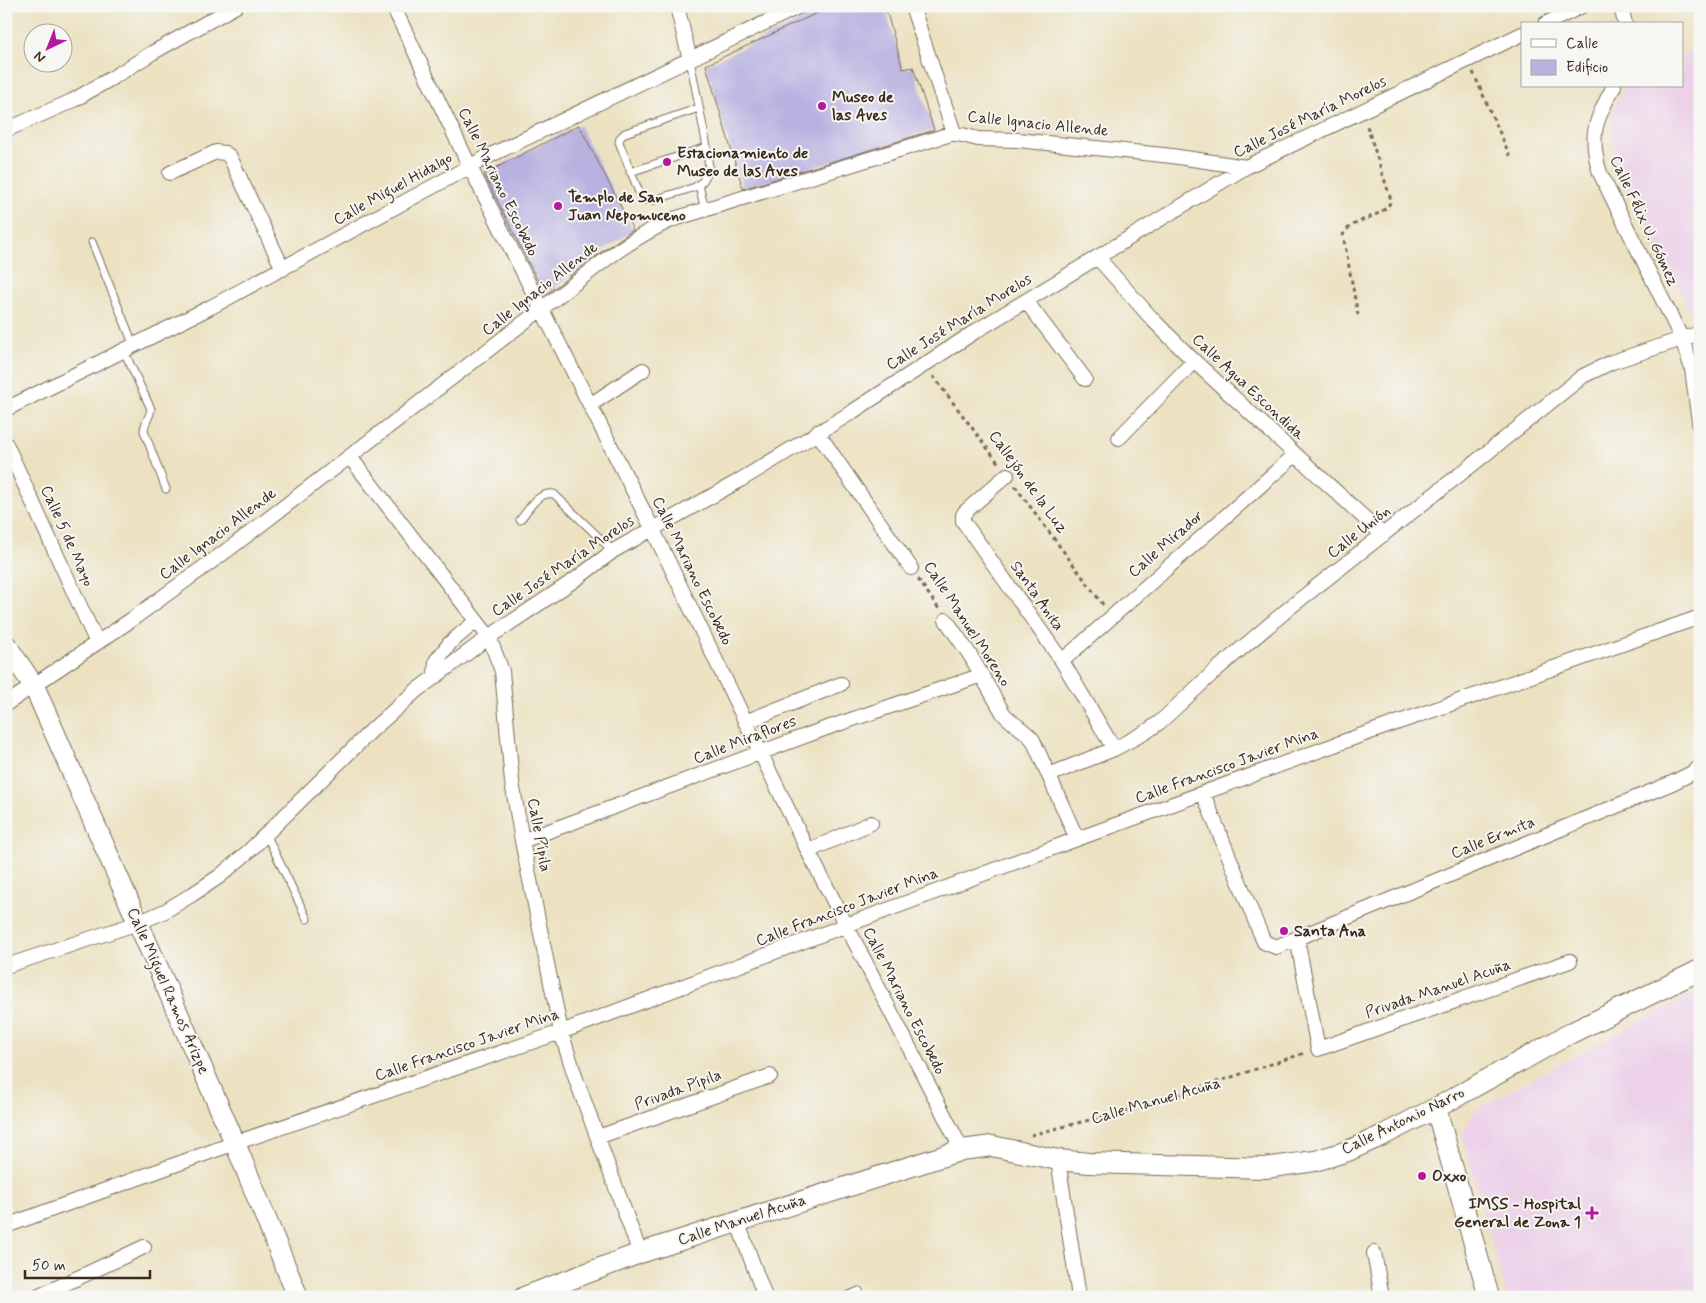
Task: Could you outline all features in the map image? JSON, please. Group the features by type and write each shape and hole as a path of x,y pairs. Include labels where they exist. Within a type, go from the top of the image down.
{"main road":[{"name":"Calle Miguel Ramos Arizpe","path":"6,645 34,686 235,1143 298,1297"},
{"name":"Calle Antonio Narro","path":"962,1150 992,1146 1058,1160 1265,1168 1315,1161 1348,1150 1383,1135 1436,1108 1571,1033 1700,970"},
{"path":"1436,1108 1489,1297"},
{"name":"Calle Manuel Acuña","path":"524,1297 640,1253 962,1150"}],"street":[{"path":"6,130 72,101 236,6"},
{"name":"Calle Mariano Escobedo","path":"393,6 470,167 652,528 808,851 962,1150"},
{"path":"677,6 690,60"},
{"name":"Calle Miguel Hidalgo","path":"6,409 129,349 283,269 470,167 800,6"},
{"path":"912,6 954,133"},
{"path":"1549,22 1582,6"},
{"path":"1621,6 1625,22"},
{"name":"Calle José María Morelos","path":"6,966 138,923 165,911 220,876 266,834 391,712 435,675 488,637 576,579 613,550 737,482 849,414 924,363 1246,167 1521,34"},
{"name":"Calle Félix U. Gómez","path":"1613,88 1599,114 1594,129 1594,156 1600,173 1682,339 1692,369 1700,429"},
{"name":"Calle Ignacio Allende","path":"6,704 97,643 233,546 639,235 674,219 954,133 978,139 1027,141 1172,156 1246,167"},
{"path":"170,173 216,152 225,153 230,157 283,269"},
{"name":"Calle Agua Escondida","path":"1097,257 1154,321 1194,361 1383,535"},
{"path":"1026,301 1085,379"},
{"name":"Calle Unión","path":"1049,774 1114,749 1146,732 1160,722 1258,634 1583,376 1612,362 1700,333"},
{"path":"1119,438 1194,361"},
{"path":"590,406 643,370"},
{"name":"Calle Manuel Moreno","path":"817,432 911,568"},
{"name":"Calle 5 de Mayo","path":"6,444 97,643"},
{"name":"Calle Mirador","path":"1062,660 1295,455"},
{"name":"Calle Pípila","path":"350,457 488,637 502,671 512,782 522,841 561,1032 571,1065 640,1253"},
{"name":"Santa Anita","path":"1007,475 965,512 963,521 1062,660 1114,749"},
{"name":"Calle Francisco Javier Mina","path":"6,1226 235,1143 561,1032 1077,839 1368,733 1700,618"},
{"name":"Calle Manuel Moreno","path":"946,620 982,675 1003,713 1033,740 1077,839"},
{"name":"Calle José María Morelos","path":"435,675 436,661 450,644 476,621"},
{"name":"Calle Miraflores","path":"522,841 886,707 982,675"},
{"path":"745,722 841,684"},
{"name":"Calle Ermita","path":"1202,794 1264,942 1276,947 1672,783 1694,772 1700,766"},
{"path":"808,851 871,823"},
{"path":"1297,938 1318,1049"},
{"name":"Privada Manuel Acuña","path":"1318,1049 1570,961"},
{"name":"Privada Pípila","path":"598,1137 770,1076"},
{"path":"1058,1160 1079,1297"},
{"path":"737,1221 765,1297"},
{"path":"37,1297 144,1247"},
{"path":"1374,1253 1382,1297"}],"lane":[{"path":"690,60 707,147 709,170 707,176 699,185 649,201 641,197 619,142 622,135 699,108"},
{"path":"630,172 707,147"},
{"path":"699,185 705,210"},
{"path":"92,242 151,409 144,431 166,489"},
{"path":"520,520 538,498 548,493 554,494 613,550"},
{"path":"266,834 307,919"},
{"path":"845,1297 859,1291"}],"path":[{"path":"1468,60 1510,156"},
{"path":"1358,314 1343,235 1348,228 1387,208 1391,200 1362,111"},
{"name":"Callejón de la Luz","path":"924,363 1111,616"},
{"name":"Calle Manuel Moreno","path":"911,568 946,620"},
{"name":"Calle Manuel Acuña","path":"1028,1136 1144,1106 1318,1049"}],"shaded area":[{"path":"1700,52 1700,315 1693,318 1617,162 1612,133 1613,107 1625,88 1684,88 1684,54"},
{"name":"IMSS - Hospital General de Zona 1","path":"1700,989 1700,1290 1668,1297 1507,1297 1462,1135 1475,1110"}],"building":[{"name":"Museo de las Aves","path":"832,6 885,6 903,69 913,67 934,130 743,189 706,65"},
{"name":"Templo de San Juan Nepomuceno","path":"579,125 633,230 545,295 484,174"}],"place":[{"name":"Museo de las Aves","path":"822,106"},
{"name":"Estacionamiento de Museo de las Aves","path":"667,162"},
{"name":"Templo de San Juan Nepomuceno","path":"558,206"},
{"name":"Santa Ana","path":"1284,931"},
{"name":"Oxxo","path":"1422,1176"},
{"name":"IMSS - Hospital General de Zona 1","path":"1592,1213"}]}
